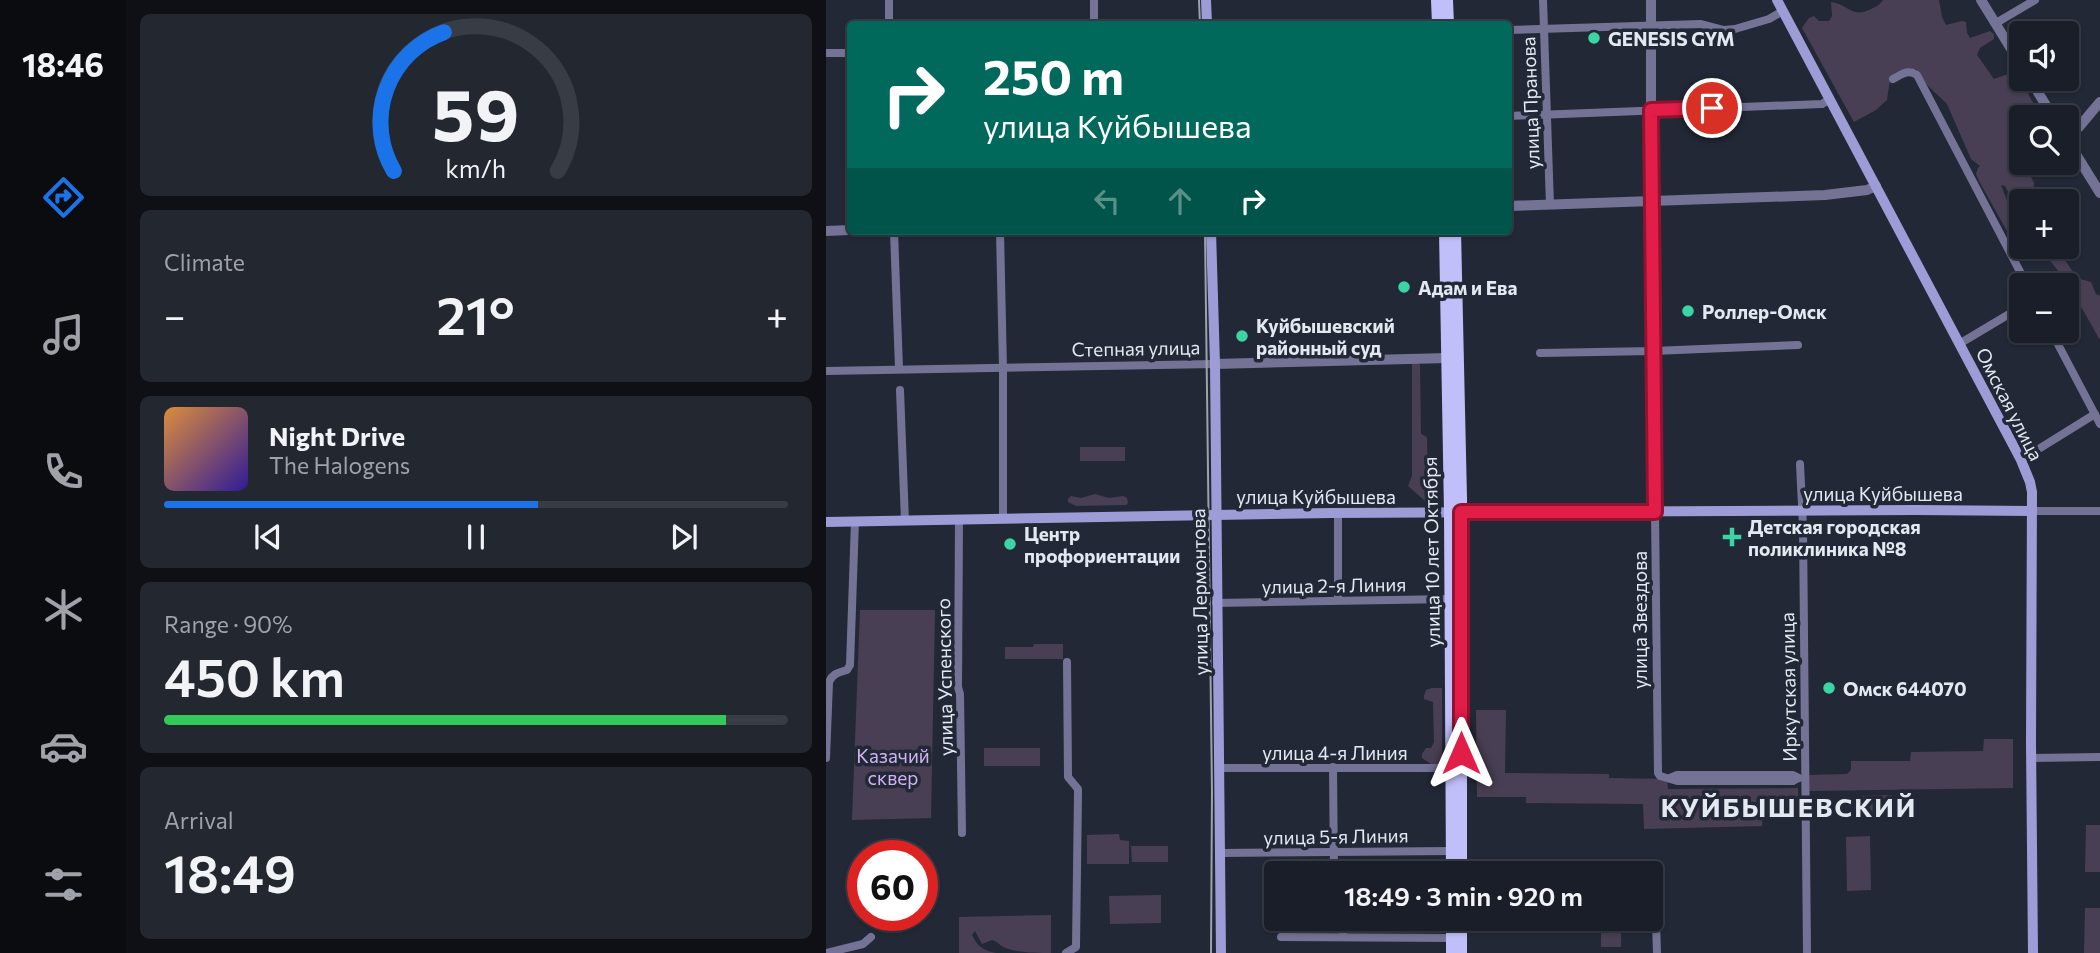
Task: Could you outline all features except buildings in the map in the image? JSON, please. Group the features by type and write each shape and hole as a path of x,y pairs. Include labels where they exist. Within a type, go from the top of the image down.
{"main road":[{"path":"1206,0 1207,21"},
{"path":"1437,0 1438,21"},
{"path":"1447,0 1448,21"},
{"name":"Омская улица","path":"1777,0 2021,460 2030,482 2034,953"},
{"name":"улица Лермонтова","path":"1211,235 1215,364 1221,953"},
{"name":"улица 10 лет Октября","path":"1445,235 1456,512 1451,599 1452,861"},
{"name":"улица 10 лет Октября","path":"1455,235 1461,861"},
{"name":"улица Куйбышева","path":"826,522 1456,512 2032,512"},
{"path":"1452,931 1452,953"},
{"path":"1461,931 1461,953"}],"street":[{"path":"889,0 889,21"},
{"path":"1094,0 1094,21"},
{"name":"улица Пранова","path":"1543,0 1550,205"},
{"name":"улица Звездова","path":"1651,0 1657,767 1660,776 1677,781 1793,781 1801,778"},
{"path":"1981,0 2009,45"},
{"path":"1996,23 2035,0"},
{"path":"1512,30 1651,24 1709,25 1730,30 1769,19 1783,11"},
{"path":"826,53 847,53"},
{"path":"1893,79 1911,71 1917,75 2021,273"},
{"path":"1512,116 1822,104 1830,99"},
{"path":"2079,128 2100,102"},
{"path":"2079,158 2100,193"},
{"path":"1512,206 1825,195 1876,186"},
{"path":"826,231 847,230"},
{"path":"894,235 899,369"},
{"path":"1000,235 1003,519"},
{"path":"1959,344 2009,314"},
{"path":"2057,343 2100,424"},
{"path":"1540,353 1798,345"},
{"name":"Степная улица","path":"826,372 1448,358"},
{"path":"900,390 905,521"},
{"path":"2021,460 2095,414"},
{"name":"Иркутская улица","path":"1800,464 1803,526 1801,778 1807,953"},
{"name":"улица Куйбышева","path":"2032,512 2100,511"},
{"path":"1338,513 1338,599"},
{"name":"улица Успенского","path":"959,520 961,833"},
{"path":"826,758 828,682 836,673 847,670 850,665 856,521"},
{"name":"улица 2-я Линия","path":"1216,603 1451,599"},
{"path":"1066,953 1076,947 1078,793 1078,789 1068,777 1067,662"},
{"path":"2031,758 2100,757"},
{"path":"1333,767 1335,861"},
{"name":"улица 4-я Линия","path":"1219,768 1451,768"},
{"name":"улица 5-я Линия","path":"1220,853 1452,851"},
{"path":"1343,931 1343,937"},
{"path":"1656,931 1657,953"},
{"path":"826,953 863,944 871,937"},
{"path":"1281,937 1452,938"}],"green space":[{"path":"1883,0 1939,0 1946,25 1966,22 1970,38 1990,31 1994,34 1994,39 1980,48 1977,55 1994,79 2009,74 2009,91 2027,91 2035,105 2009,105 2009,175 2030,175 2034,183 2033,189 2009,189 2009,194 2005,186 2001,185 2009,206 2009,233 1979,181 1976,174 1980,166 1971,159 1947,104 1924,82 1916,69 1895,73 1890,81 1887,100 1876,110 1854,122 1802,28 1809,18 1814,16 1819,21 1829,21 1832,16 1831,2 1854,12 1863,12"},
{"path":"2049,259 2065,259 2074,273 2059,273"},
{"path":"2079,279 2091,282 2096,294 2100,296 2100,340 2079,304"},
{"path":"1412,360 1420,365 1421,434 1427,437 1428,477 1437,477 1438,501 1425,501 1408,486 1412,476"},
{"path":"1080,447 1125,447 1125,461 1080,461"},
{"path":"1095,494 1109,498 1123,496 1128,503 1076,506 1068,502 1071,496 1081,498"},
{"name":"Казачий сквер","path":"860,610 935,610 931,818 852,820"},
{"path":"1034,644 1063,644 1063,659 1005,659 1005,647 1033,647"},
{"path":"1442,688 1442,764 1431,764 1422,758 1426,748 1431,748 1434,742 1433,702 1424,699 1426,690"},
{"path":"1476,710 1506,710 1505,773 1609,774 1609,778 1667,779 1668,789 1798,788 1799,809 1790,816 1763,815 1762,826 1644,829 1643,804 1526,803 1526,797 1477,797"},
{"path":"1984,739 2013,739 2013,788 1809,791 1808,775 1847,774 1851,770 1851,761 1910,761 1911,752 1983,751"},
{"path":"984,748 1040,748 1040,766 984,766"},
{"path":"1892,795 1892,815 1854,816 1854,796"},
{"path":"2086,825 2100,825 2100,872 2085,872"},
{"path":"1119,834 1120,840 1129,841 1129,864 1087,864 1087,835"},
{"path":"1870,836 1871,890 1847,891 1846,837"},
{"path":"1131,846 1168,846 1168,862 1132,862"},
{"path":"1161,895 1161,923 1110,924 1109,896"},
{"path":"2085,908 2100,908 2100,953 2084,953"},
{"path":"1051,915 1051,953 1014,950 992,940 982,944 975,931 972,935 979,945 996,953 959,953 959,917"},
{"path":"1601,931 1621,931 1621,947 1601,947"}],"tram line":[{"path":"1199,0 1200,21"},
{"path":"1205,235 1212,792 1211,953"}],"place":[{"name":"GENESIS GYM","path":"1594,38"},
{"name":"Адам и Ева","path":"1404,287"},
{"name":"Роллер-Омск","path":"1688,311"},
{"name":"Куйбышевский районный суд","path":"1242,336"},
{"name":"Детская городская поликлиника №8","path":"1732,537"},
{"name":"Центр профориентации","path":"1010,544"},
{"name":"Омск 644070","path":"1829,688"}],"district":[{"name":"КУЙБЫШЕВСКИЙ","path":"1789,806"}],"route":[{"path":"1461,753 1461,512 1655,512 1651,110 1712,108"}]}
